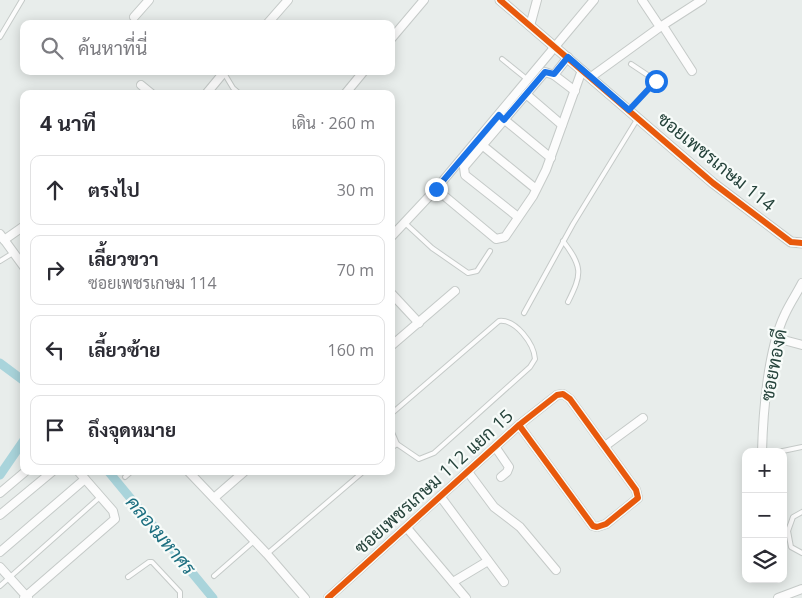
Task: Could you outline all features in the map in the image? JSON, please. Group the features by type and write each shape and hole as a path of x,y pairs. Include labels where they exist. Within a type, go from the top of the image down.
{"street":[{"path":"134,17 149,0"},
{"path":"270,20 288,0"},
{"path":"395,34 424,0"},
{"name":"ซอยเพชรเกษม 114","path":"500,0 713,183 792,242"},
{"path":"530,26 537,0"},
{"path":"518,217 465,175 464,167 502,118 528,80 594,0"},
{"path":"642,0 692,71"},
{"path":"591,77 699,1"},
{"path":"554,74 568,57"},
{"path":"436,189 496,239 505,237 536,189 551,158 582,70"},
{"path":"395,233 545,72 554,74 575,91"},
{"path":"209,90 222,75"},
{"path":"348,90 361,75"},
{"path":"141,85 147,90"},
{"path":"526,94 562,125"},
{"path":"502,118 551,158"},
{"path":"482,145 536,189"},
{"path":"20,228 1,237 20,262"},
{"path":"792,242 802,243"},
{"path":"792,242 802,248"},
{"name":"ซอยทองดี","path":"762,448 763,424 776,338 785,314 802,283"},
{"path":"395,342 455,291"},
{"path":"395,297 418,322"},
{"path":"776,338 802,345"},
{"name":"ซอยเพชรเกษม 112 แยก 15","path":"328,598 496,448 519,425 557,395 563,394 570,399 606,446"},
{"path":"519,425 583,513 598,528 606,524 638,498 636,490 606,446 643,418"},
{"path":"496,448 509,467 502,477"},
{"path":"468,472 494,507 520,527 556,570"},
{"path":"0,493 21,475"},
{"path":"0,515 48,475"},
{"path":"0,567 26,597 115,519 113,511 81,475"},
{"path":"192,475 267,554 305,598"},
{"path":"214,498 241,475"},
{"path":"0,552 84,479"},
{"path":"440,496 504,582"},
{"path":"407,528 466,598"},
{"path":"453,582 488,561"},
{"path":"778,598 802,588"}],"lane":[{"path":"0,37 22,0"},
{"path":"502,59 528,80"},
{"path":"631,64 661,84"},
{"path":"226,75 235,90"},
{"path":"629,110 656,81"},
{"path":"524,313 563,241 638,118"},
{"path":"404,224 432,248 468,273 477,271 490,251"},
{"path":"563,241 575,258 579,281 568,302"},
{"path":"0,261 13,253"},
{"path":"395,411 499,321 510,323 532,346 535,359 530,367 434,452 419,460 397,444 395,439"},
{"path":"787,450 802,448"},
{"path":"267,554 359,475"},
{"path":"0,586 100,497"},
{"path":"787,530 793,517 802,512"},
{"path":"787,535 791,547 802,553"},
{"path":"214,576 254,541"},
{"path":"128,578 149,562 152,562 180,592 180,598"}],"waterway":[{"name":"คลองมหาศร","path":"0,363 20,378"},
{"path":"0,475 20,446"},
{"name":"คลองมหาศร","path":"111,475 213,598"}],"cycle path":[{"path":"500,0 713,183 791,242 802,243"},
{"path":"328,598 519,425 557,395 563,394 570,399 636,490 638,498 606,524 597,527 593,526 519,425"}],"route":[{"path":"436,189 499,115 504,120 545,72 549,71 554,74 568,57 629,110 656,81"}]}
